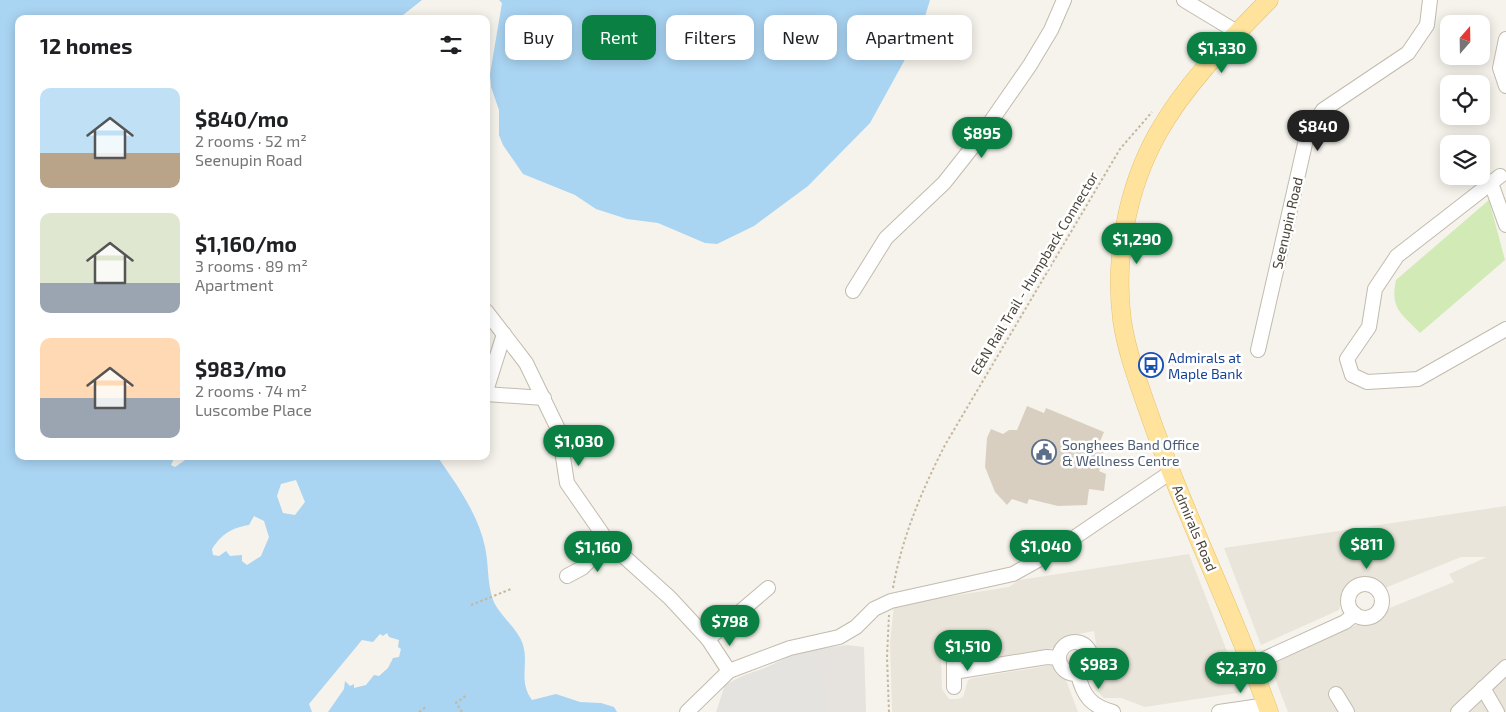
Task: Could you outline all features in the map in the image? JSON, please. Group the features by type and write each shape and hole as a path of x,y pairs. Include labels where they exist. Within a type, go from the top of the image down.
{"main road":[{"name":"Admirals Road","path":"1268,708 1171,472 1129,350 1122,322 1120,273 1125,226 1138,177 1158,133 1188,88 1237,32 1269,0"}],"street":[{"path":"852,291 886,238 944,183 978,140 1030,65 1051,30 1064,0"},
{"path":"1184,0 1237,32"},
{"name":"Seenupin Road","path":"1258,350 1307,135 1323,110 1408,53 1427,25 1430,0"},
{"path":"1506,39 1500,68 1506,86"},
{"path":"1500,176 1506,225"},
{"path":"1500,176 1398,256 1376,289 1369,327 1347,359 1352,375 1367,382 1418,379 1506,329"},
{"path":"490,316 526,362 544,398 559,431 567,483 608,542 658,586 708,639 729,671"},
{"path":"490,380 504,334"},
{"path":"490,393 544,398"},
{"path":"687,712 729,671 790,648 839,637 856,626 874,609 891,601 1013,574 1056,550 1171,472"},
{"path":"567,576 582,568 608,542"},
{"path":"708,639 768,588"},
{"path":"1251,665 1345,622 1355,614"},
{"path":"1070,643 1081,643 1090,653 1090,663 1084,671 1078,674 1066,671 1061,667 1059,658 1062,648 1070,643"},
{"path":"954,657 954,687"},
{"path":"954,672 1047,657 1059,658"},
{"path":"1458,712 1506,666"},
{"path":"1078,674 1082,691 1089,701 1098,708 1113,712"},
{"path":"1483,688 1497,712"},
{"path":"1336,694 1347,712"},
{"path":"1219,712 1268,708"}],"path":[{"name":"E&N Rail Trail - Humpback Connector","path":"892,595 911,519 928,478 945,445 1120,149 1153,112"},
{"path":"471,604 511,590"},
{"path":"889,712 887,657 890,612"},
{"path":"462,712 456,703 467,695"},
{"path":"419,712 426,707"}],"shaded area":[{"path":"1506,506 1506,712 1288,712 1272,671 1275,662 1356,625 1374,622 1382,617 1387,609 1454,582 1449,574 1487,557 1461,557 1385,588 1371,578 1357,579 1343,592 1339,610 1261,645 1224,548"},
{"path":"1189,554 1243,692 1145,707 1121,698 1104,698 1097,691 1091,674 1098,659 1094,631 1068,636 1060,640 1054,648 974,660 969,659 963,648 956,645 946,647 941,655 942,689 949,699 963,697 968,680 973,678 1052,665 1059,675 1066,680 1078,712 892,712 890,642 894,605 1009,587 1019,580"},
{"path":"847,645 864,647 866,712 716,712 725,685 742,676 802,651"},
{"path":"817,649 825,712 717,712 726,686 802,651"}],"green space":[{"path":"1489,200 1505,260 1420,333 1402,315 1396,304 1396,280"}],"water":[{"path":"0,0 422,0 403,15 15,15 15,460 173,460 171,465 175,467 185,460 440,460 466,499 482,534 493,600 521,639 525,652 526,686 532,700 556,694 580,702 601,703 614,707 617,712 328,712 344,689 345,681 350,686 354,684 354,688 366,685 374,675 379,676 388,668 393,658 399,657 401,649 398,647 399,640 389,637 387,633 383,636 380,634 373,642 362,640 309,704 312,712 0,712","holes":["296,480 305,502 295,515 283,513 277,496 281,484","254,516 264,521 269,537 261,556 247,565 242,561 242,555 230,556 226,551 219,556 213,555 212,549 223,536 232,530 249,525"]},
{"path":"499,0 930,0 925,15 847,15 847,60 905,60 870,123 808,186 754,226 717,244 705,243 658,223 627,219 596,209 575,195 523,174 503,145 499,135 499,110 491,87 490,74 502,3"}],"building":[{"name":"Songhees Band Office & Wellness Centre","path":"1027,406 1044,413 1046,408 1104,432 1099,444 1106,447 1098,466 1101,467 1099,471 1106,474 1104,491 1089,489 1087,505 1058,506 1029,499 1027,504 1012,499 1007,505 995,492 985,467 987,438 991,429 1003,434 1009,430 1017,430"}],"place":[{"name":"Admirals at Maple Bank","path":"1151,365"},
{"name":"Songhees Band Office & Wellness Centre","path":"1044,452"}]}
